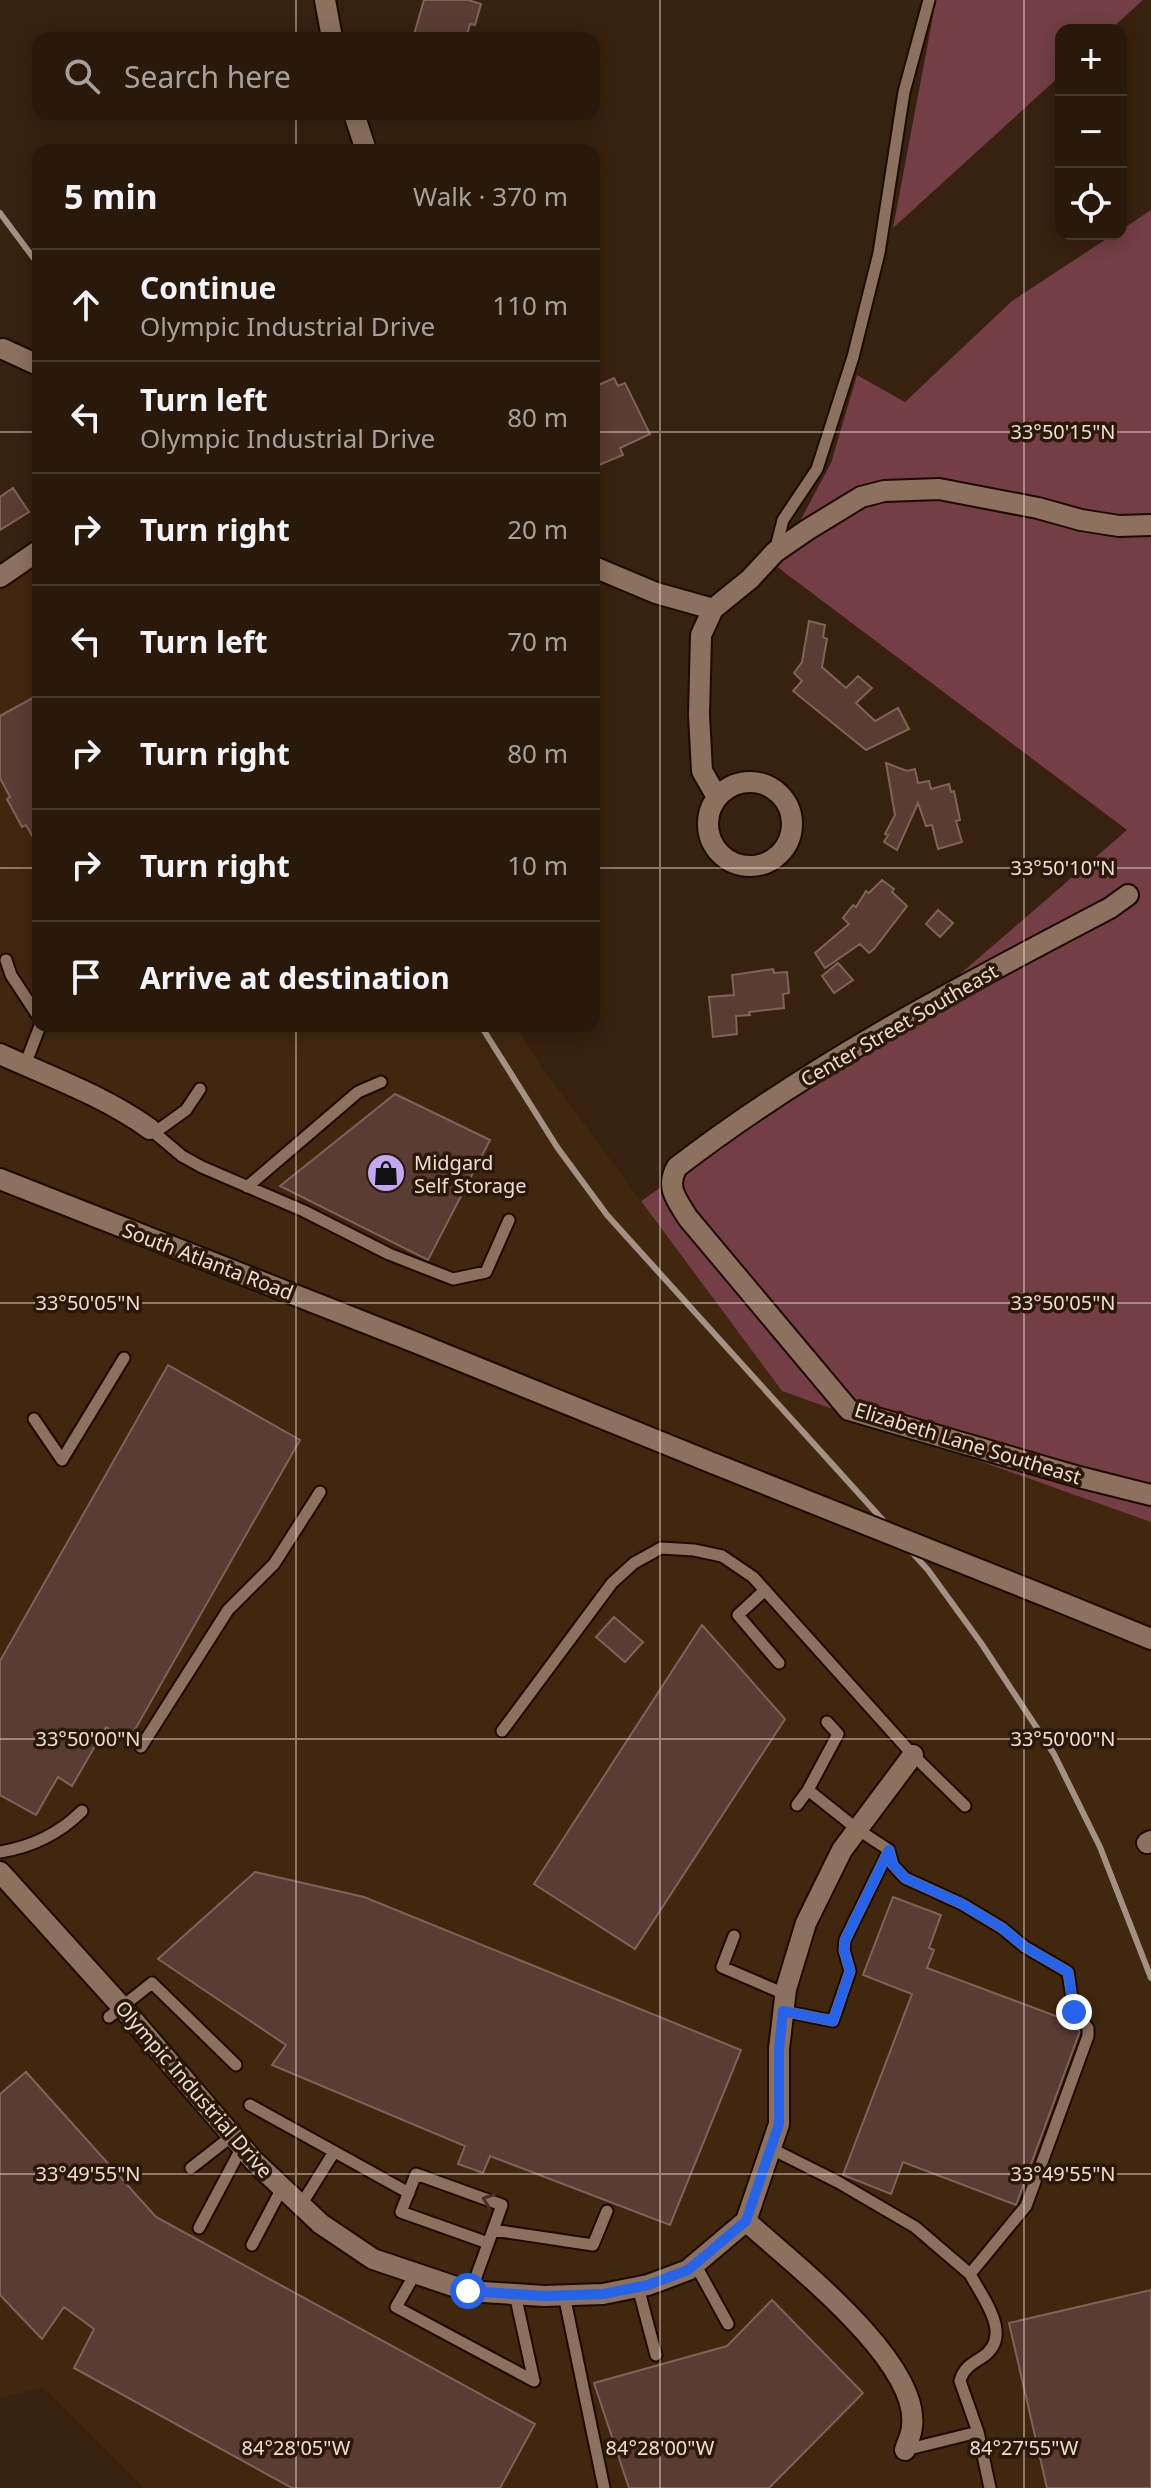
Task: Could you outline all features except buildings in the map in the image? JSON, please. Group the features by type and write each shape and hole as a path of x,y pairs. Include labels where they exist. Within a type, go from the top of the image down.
{"street":[{"path":"325,0 331,32"},
{"path":"356,120 364,144"},
{"path":"3,349 32,362"},
{"path":"717,797 702,771 699,715 701,635 713,609 750,579 775,552 861,497 884,491 939,489 1038,508 1081,520 1119,526 1151,525"},
{"path":"0,577 32,555"},
{"path":"600,570 656,593 713,609"},
{"path":"749,782 771,788 783,799 791,816 791,832 779,855 761,865 744,866 720,854 710,839 707,827 717,797 728,788 749,782"},
{"name":"Center Street Southeast","path":"677,1167 755,1111 924,1006 1110,908 1128,895"},
{"path":"0,1054 99,1097 127,1112 152,1131"},
{"name":"Elizabeth Lane Southeast","path":"677,1167 671,1177 671,1186 688,1218 849,1410 1151,1495"},
{"name":"South Atlanta Road","path":"0,1179 417,1343 1151,1639"},
{"path":"905,2450 912,2427 911,2404 891,2363 847,2312 746,2221 779,2124 779,2049 784,2002 806,1923 842,1850 913,1755"},
{"name":"Olympic Industrial Drive","path":"0,1872 116,2012 282,2188 321,2224 373,2259 471,2291 603,2294 638,2287 688,2270 746,2221"}],"lane":[{"path":"775,552 783,520 817,469 853,357 879,253 904,92 929,0"},
{"path":"6,960 11,975 32,1007"},
{"path":"25,1065 38,1032"},
{"path":"247,1187 358,1092 381,1082"},
{"path":"200,1089 186,1110 152,1131 182,1156 304,1211 389,1254 453,1279 486,1272 509,1220"},
{"path":"34,1419 62,1460 124,1358"},
{"path":"141,1747 228,1610 274,1564 320,1492"},
{"path":"502,1731 612,1583 634,1563 661,1548 694,1550 722,1556 753,1577 913,1755 965,1806"},
{"path":"765,1590 738,1615 779,1663"},
{"path":"797,1805 838,1734 827,1722"},
{"path":"808,1790 889,1850 893,1865 905,1878 962,1904 1068,1972 1074,2012 1088,2028 1065,2104 1026,2206 970,2274"},
{"path":"0,1852 25,1848 68,1824 82,1811"},
{"path":"734,1936 722,1967 784,2002 833,2021 850,1971 844,1950 845,1940 889,1850"},
{"path":"116,2012 152,1983 236,2065"},
{"path":"250,2105 409,2193"},
{"path":"191,2168 237,2141"},
{"path":"199,2228 237,2141"},
{"path":"770,2148 838,2182 915,2227 970,2274 997,2328 993,2348 965,2369 960,2381 978,2432 990,2488"},
{"path":"301,2205 334,2152"},
{"path":"471,2291 502,2205 416,2174 401,2212 488,2243"},
{"path":"252,2245 282,2188"},
{"path":"493,2230 593,2245 607,2211"},
{"path":"695,2264 728,2324"},
{"path":"415,2274 396,2307 534,2381 515,2294"},
{"path":"638,2287 656,2355"},
{"path":"564,2295 604,2488"},
{"path":"905,2450 978,2432"}],"shaded area":[{"path":"936,0 1143,0 1117,24 1055,24 1055,80 893,228"},
{"path":"1151,210 1151,1522 782,1391 641,1201 924,1005 1127,830 776,566 831,463 857,375 905,402 1012,301 1105,240 1127,240 1127,226"},
{"path":"32,565 32,1032 520,1032 538,1062 782,1391 1151,1522 1151,2488 143,2488 43,2388 0,2398 0,584"}],"railway":[{"path":"0,213 32,256"},
{"path":"485,1032 557,1147 607,1215 928,1570 981,1643 1054,1754 1100,1847 1151,1978"}],"place":[{"name":"Midgard Self Storage","path":"386,1173"}],"route":[{"path":"468,2291 544,2296 603,2294 648,2285 688,2270 746,2221 779,2124 779,2049 783,2011 833,2021 850,1971 844,1950 845,1940 889,1850 893,1865 905,1878 947,1895 1068,1972 1074,2012"}]}
